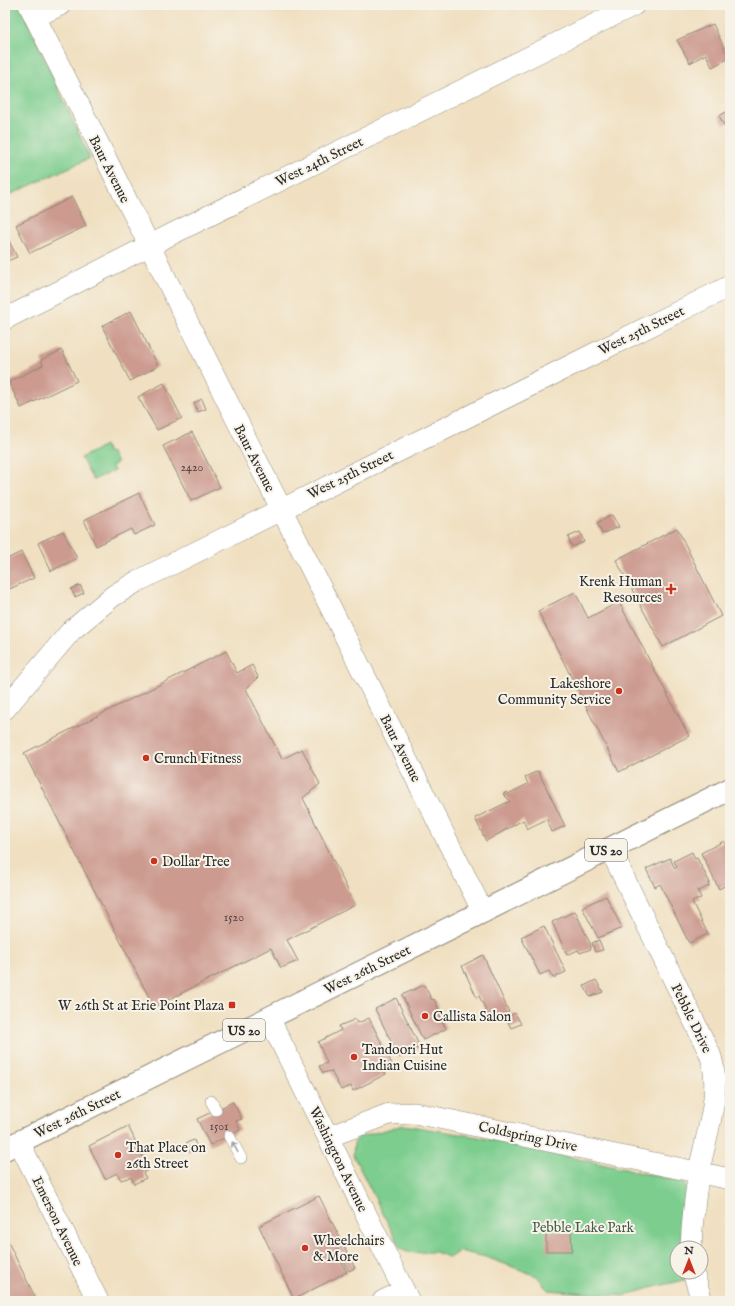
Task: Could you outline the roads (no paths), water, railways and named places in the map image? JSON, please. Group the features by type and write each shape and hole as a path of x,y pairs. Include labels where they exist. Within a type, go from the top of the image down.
{"main road":[{"name":"West 26th Street","path":"12,1145 730,789"}],"street":[{"path":"32,11 60,5"},
{"name":"West 24th Street","path":"5,319 634,5"},
{"name":"Baur Avenue","path":"32,11 483,912"},
{"name":"West 25th Street","path":"8,700 71,631 113,596 160,569 730,286"},
{"name":"Pebble Drive","path":"610,849 710,1054 714,1066 715,1090 699,1174 692,1240"},
{"name":"Washington Avenue","path":"269,1018 407,1296"},
{"name":"Coldspring Drive","path":"328,1137 389,1114 415,1113 699,1174 730,1179"},
{"name":"Emerson Avenue","path":"12,1145 98,1301"},
{"path":"695,1280 702,1301"},
{"path":"383,1301 407,1296"}],"lane":[{"path":"229,1136 241,1158"}],"place":[{"name":"Krenk Human Resources","path":"671,589"},
{"name":"Lakeshore Community Service","path":"619,691"},
{"name":"Crunch Fitness","path":"146,758"},
{"name":"Dollar Tree","path":"154,861"},
{"name":"W 26th St at Erie Point Plaza","path":"232,1005"},
{"name":"Callista Salon","path":"425,1016"},
{"name":"Tandoori Hut Indian Cuisine","path":"354,1057"},
{"name":"That Place on 26th Street","path":"118,1155"},
{"name":"Wheelchairs & More","path":"305,1248"}],"park label":[{"name":"Pebble Lake Park","path":"583,1227"}]}
